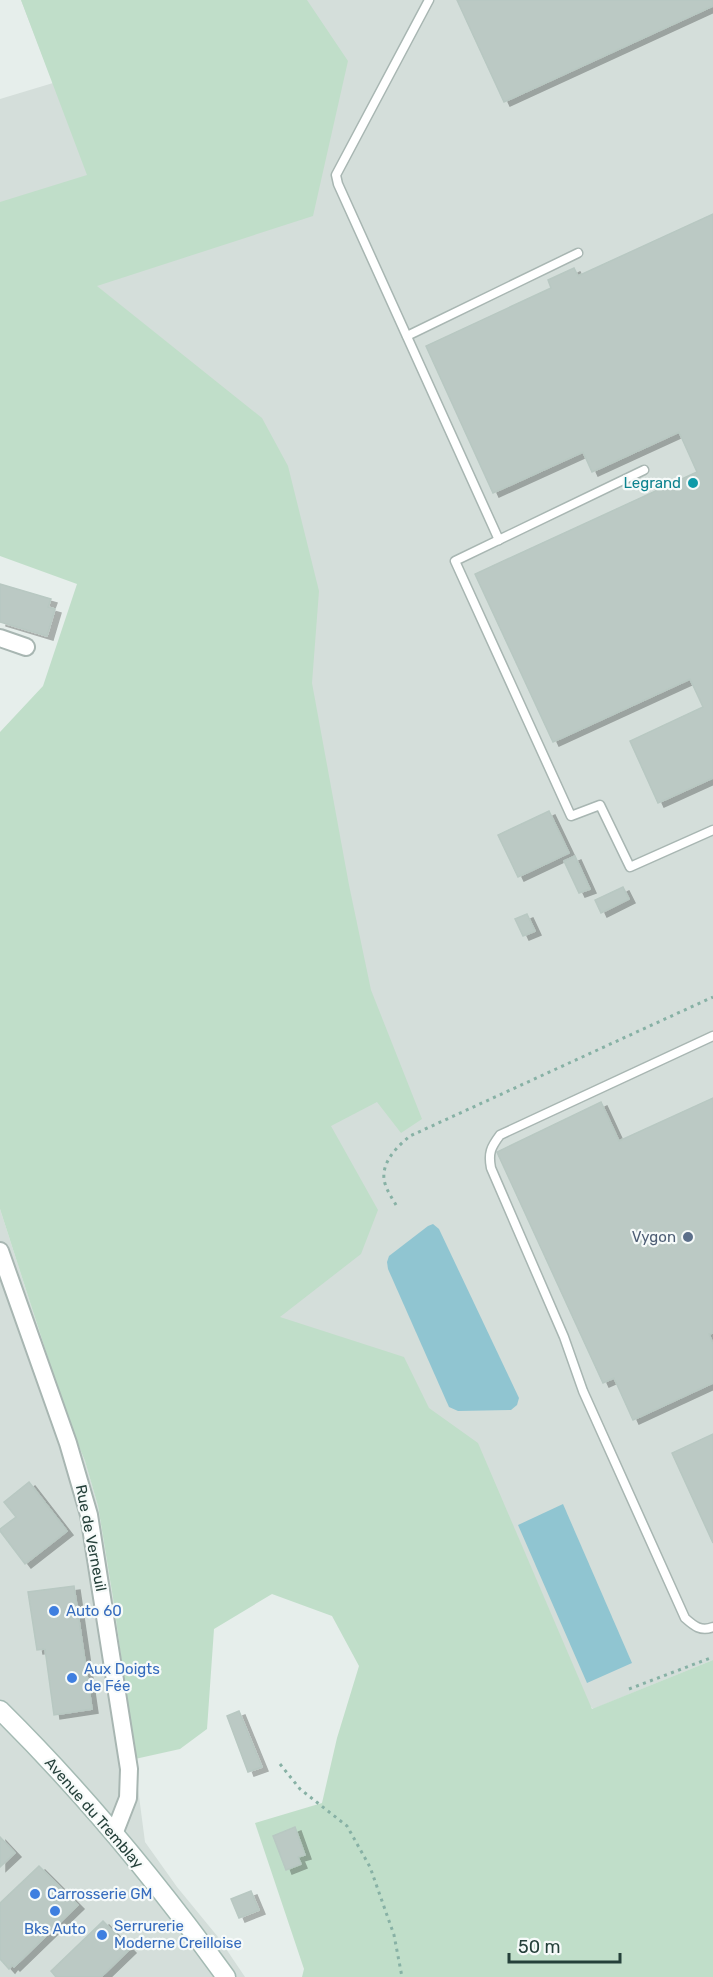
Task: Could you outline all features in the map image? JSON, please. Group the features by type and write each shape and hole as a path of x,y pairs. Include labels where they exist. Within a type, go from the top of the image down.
{"main road":[{"name":"Avenue du Tremblay","path":"0,1710 114,1834 226,1977"}],"street":[{"path":"0,638 26,647"},
{"name":"Rue de Verneuil","path":"0,1251 68,1443 89,1515 129,1769 128,1798 114,1834"}],"lane":[{"path":"429,0 336,175 338,184 499,540"},
{"path":"407,336 578,253"},
{"path":"644,470 455,561 571,816 600,805 630,867 713,830"},
{"path":"713,1036 500,1136 491,1146 489,1156 491,1168 564,1337 583,1391 685,1618 694,1627 706,1630 713,1627"}],"path":[{"path":"396,1205 384,1179 387,1162 396,1148 410,1136 713,997"},
{"path":"629,1689 713,1657"},
{"path":"280,1764 300,1790 347,1826 370,1867 394,1935 402,1977"}],"shaded area":[{"path":"21,0 713,0 713,1660 593,1709 262,1355 324,874 0,233 0,99 53,83"},
{"path":"0,1209 98,1506 113,1598 145,1842 177,1887 218,1937 245,1977 0,1977"}],"green space":[{"path":"21,0 307,0 348,61 313,216 97,286 262,418 288,466 319,591 312,683 349,885 371,990 422,1119 401,1133 377,1102 331,1126 378,1210 361,1254 280,1317 404,1357 429,1408 478,1443 592,1709 713,1660 713,1977 302,1977 304,1969 255,1823 322,1803 337,1738 359,1666 332,1616 272,1594 214,1629 207,1729 180,1749 135,1759 98,1506 0,1209 0,732 43,686 77,584 0,556 0,202 87,175"}],"water":[{"path":"433,1224 439,1229 519,1398 517,1405 511,1410 458,1411 449,1407 388,1269 389,1256"},
{"path":"563,1504 632,1663 587,1683 518,1525"}],"building":[{"path":"457,0 713,0 713,6 504,102"},
{"name":"Legrand","path":"713,214 713,778 658,803 630,741 703,707 690,679 553,742 475,574 697,472 679,432 592,472 583,452 493,493 426,346 551,288 548,280 574,268 578,276"},
{"path":"0,584 51,599 48,607 55,609 47,636 0,622"},
{"path":"549,811 569,853 518,877 498,835"},
{"path":"575,856 590,889 579,893 564,861"},
{"path":"623,887 629,899 601,913 595,900"},
{"path":"527,914 535,931 523,936 515,919"},
{"path":"713,1098 713,1333 709,1334 713,1344 713,1383 633,1420 614,1378 603,1383 497,1152 601,1102 619,1141"},
{"path":"713,1434 713,1543 672,1453"},
{"path":"29,1482 67,1531 25,1564 0,1529 16,1517 4,1502"},
{"path":"74,1586 92,1709 54,1715 45,1649 37,1650 28,1592"},
{"path":"239,1711 262,1767 248,1772 227,1716"},
{"path":"295,1827 305,1855 298,1857 301,1864 286,1870 273,1836"},
{"path":"0,1837 15,1853 0,1867"},
{"path":"39,1866 78,1905 14,1967 12,1965 9,1969 0,1959 0,1903"},
{"path":"251,1891 259,1910 239,1918 231,1899"},
{"name":"Serrurerie Moderne Creilloise","path":"103,1921 130,1949 101,1977 56,1977 51,1971"}],"place":[{"name":"Legrand","path":"693,483"},
{"name":"Vygon","path":"688,1237"},
{"name":"Auto 60","path":"54,1611"},
{"name":"Aux Doigts de Fée","path":"72,1678"},
{"name":"Carrosserie GM","path":"35,1894"},
{"name":"Bks Auto","path":"55,1911"},
{"name":"Serrurerie Moderne Creilloise","path":"102,1935"}]}
